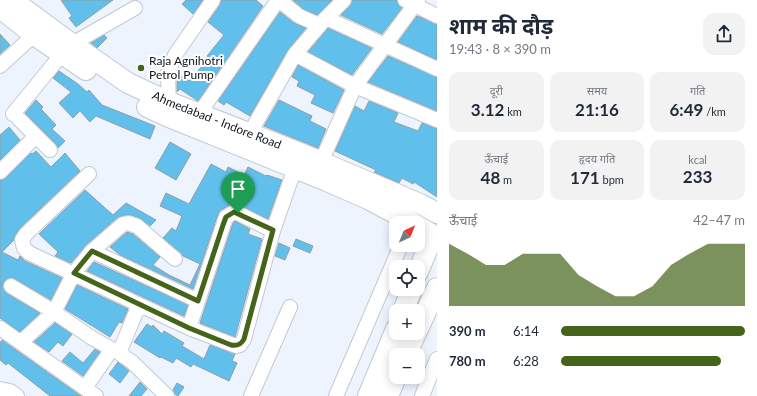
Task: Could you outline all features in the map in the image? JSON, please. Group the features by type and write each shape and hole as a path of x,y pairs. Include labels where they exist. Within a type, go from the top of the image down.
{"highway":[{"name":"Ahmedabad - Indore Road","path":"12,0 67,49"},
{"name":"Ahmedabad - Indore Road","path":"0,8 34,35 67,49 128,83 169,110 297,161 321,162 420,204 437,213"},
{"name":"Ahmedabad - Indore Road","path":"169,110 199,114 250,133 297,161 401,216"},
{"path":"425,314 437,288"},
{"path":"368,396 391,340"},
{"path":"388,396 393,384"}],"street":[{"path":"169,110 168,74 175,55 213,0"},
{"path":"199,114 278,0 299,16 323,22 384,45 437,69"},
{"path":"250,133 295,54 344,0"},
{"path":"321,162 355,86 412,2 437,16"},
{"path":"50,150 16,116 67,49 135,8"},
{"path":"0,66 34,35"},
{"path":"295,54 355,86 437,120"},
{"path":"0,172 36,136"},
{"path":"89,174 31,229 22,240 24,248 29,253 189,328 236,346 243,342 273,230 297,161"},
{"path":"189,328 226,217 234,212 238,213 273,230"},
{"path":"21,342 54,312 74,273 92,251 123,224 128,223 137,226 175,259"},
{"path":"92,251 198,301"},
{"path":"336,396 398,252"},
{"path":"11,286 132,362 167,396"},
{"path":"0,328 91,392 115,351 139,304"},
{"path":"251,396 290,307"},
{"path":"422,396 437,359"},
{"path":"0,389 10,391 17,396"}],"building":[{"path":"61,0 113,0 76,27 69,18 72,16"},
{"path":"186,0 203,0 193,14 182,4"},
{"path":"221,0 256,0 263,6 198,101 180,89 177,92 177,78 179,75 189,81 209,58 207,56 224,35 208,22 220,5"},
{"path":"293,0 332,0 317,15 303,9"},
{"path":"352,0 397,0 398,5 402,8 382,34 341,15 350,6"},
{"path":"280,12 294,23 306,28 288,50 250,116 226,102 224,105 218,101"},
{"path":"417,16 437,24 437,60 398,42"},
{"path":"328,28 372,48 352,75 308,52"},
{"path":"0,34 10,45 0,54"},
{"path":"104,35 107,38 97,48 91,43"},
{"path":"388,56 437,77 437,111 368,82"},
{"path":"298,65 344,90 333,113 311,103 315,95 297,86 299,81 292,77"},
{"path":"59,71 87,92 89,90 102,105 155,126 150,139 96,116 90,122 80,111 73,118 59,103 71,92 53,78"},
{"path":"36,100 43,107 41,109 56,125 52,129 65,141 58,148 56,144 25,113"},
{"path":"279,100 312,116 310,121 326,129 318,148 264,126"},
{"path":"369,101 398,113 394,122 418,131 422,123 437,128 437,197 414,182 413,184 402,178 399,183 374,172 376,170 335,151 355,106 364,111"},
{"path":"9,127 20,140 0,160 0,135"},
{"path":"170,142 191,154 176,180 155,168"},
{"path":"36,151 51,167 65,153 80,171 20,228 14,240 2,252 18,260 20,256 25,261 62,278 51,300 15,279 11,278 4,281 3,286 6,293 40,313 20,332 0,318 0,180 6,178 31,153 32,154"},
{"path":"211,164 226,172 228,167 244,175 248,167 266,176 267,175 282,180 268,219 236,204 230,205 221,210 218,214 193,289 120,255 110,247 127,232 133,234 160,257 153,265 190,285 200,264 183,256 163,238 172,228 176,231 182,216 160,206 166,193 189,204"},
{"path":"85,190 113,215 126,203 156,220 150,226 140,218 131,215 118,217 86,245 71,263 55,256 58,252 39,234"},
{"path":"235,221 250,229 248,234 262,239 235,337 200,323 233,223"},
{"path":"296,239 313,246 310,253 293,246"},
{"path":"279,243 290,248 285,260 275,256"},
{"path":"94,262 188,305 184,316 87,271"},
{"path":"77,285 128,309 122,323 119,322 110,337 65,309"},
{"path":"55,323 72,334 63,346 58,342 49,352 34,342"},
{"path":"147,324 152,327 153,325 162,334 164,331 184,343 182,346 204,359 210,345 235,354 232,361 237,363 229,381 193,364 191,367 176,358 173,363 161,357 160,358 134,342"},
{"path":"2,340 81,396 50,396 8,363 6,365 0,360 0,343"},
{"path":"95,349 100,352 83,376 62,361 70,352 83,363"},
{"path":"118,362 129,371 120,383 109,374"},
{"path":"140,382 147,389 141,396 129,396"},
{"path":"177,383 184,387 178,396 173,390"}],"place":[{"name":"Raja Agnihotri Petrol Pump","path":"141,68"}],"route":[{"path":"234,212 238,213 273,230 244,339 240,345 231,345 189,328 74,273 92,251 198,301 226,217 234,212"}]}
